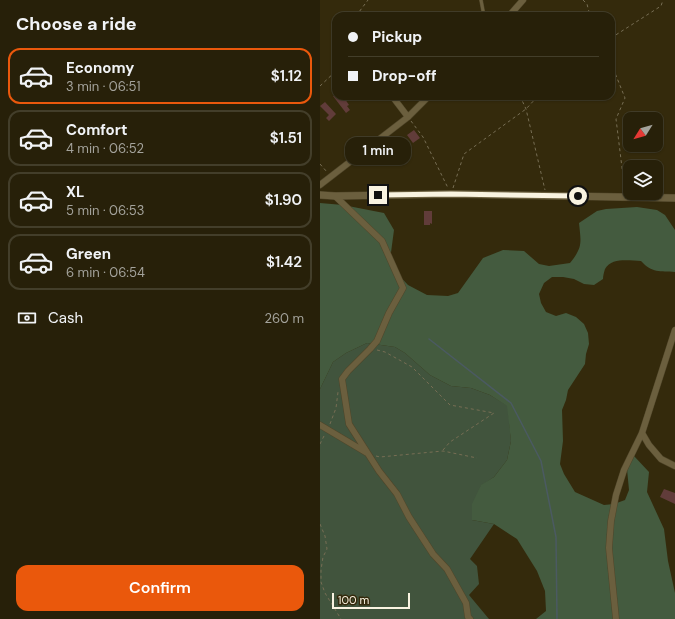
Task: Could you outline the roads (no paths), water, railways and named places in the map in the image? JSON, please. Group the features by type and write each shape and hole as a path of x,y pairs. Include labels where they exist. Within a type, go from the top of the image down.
{"street":[{"path":"512,12 523,0"},
{"path":"395,100 408,117"},
{"path":"320,185 408,117 425,100"},
{"path":"320,195 451,194 675,198"},
{"path":"335,196 382,241 403,288 389,313 377,341 342,379 349,424 379,471 397,494 409,517 433,554 447,569 466,603 468,617 470,619"},
{"path":"616,619 609,548 611,521 616,495 624,470 642,433 675,330"},
{"path":"320,425 368,454"},
{"path":"642,433 661,459 675,466"}],"lane":[{"path":"481,0 483,12"}],"waterway":[{"path":"429,339 511,403 541,461 556,537 557,619"}]}
